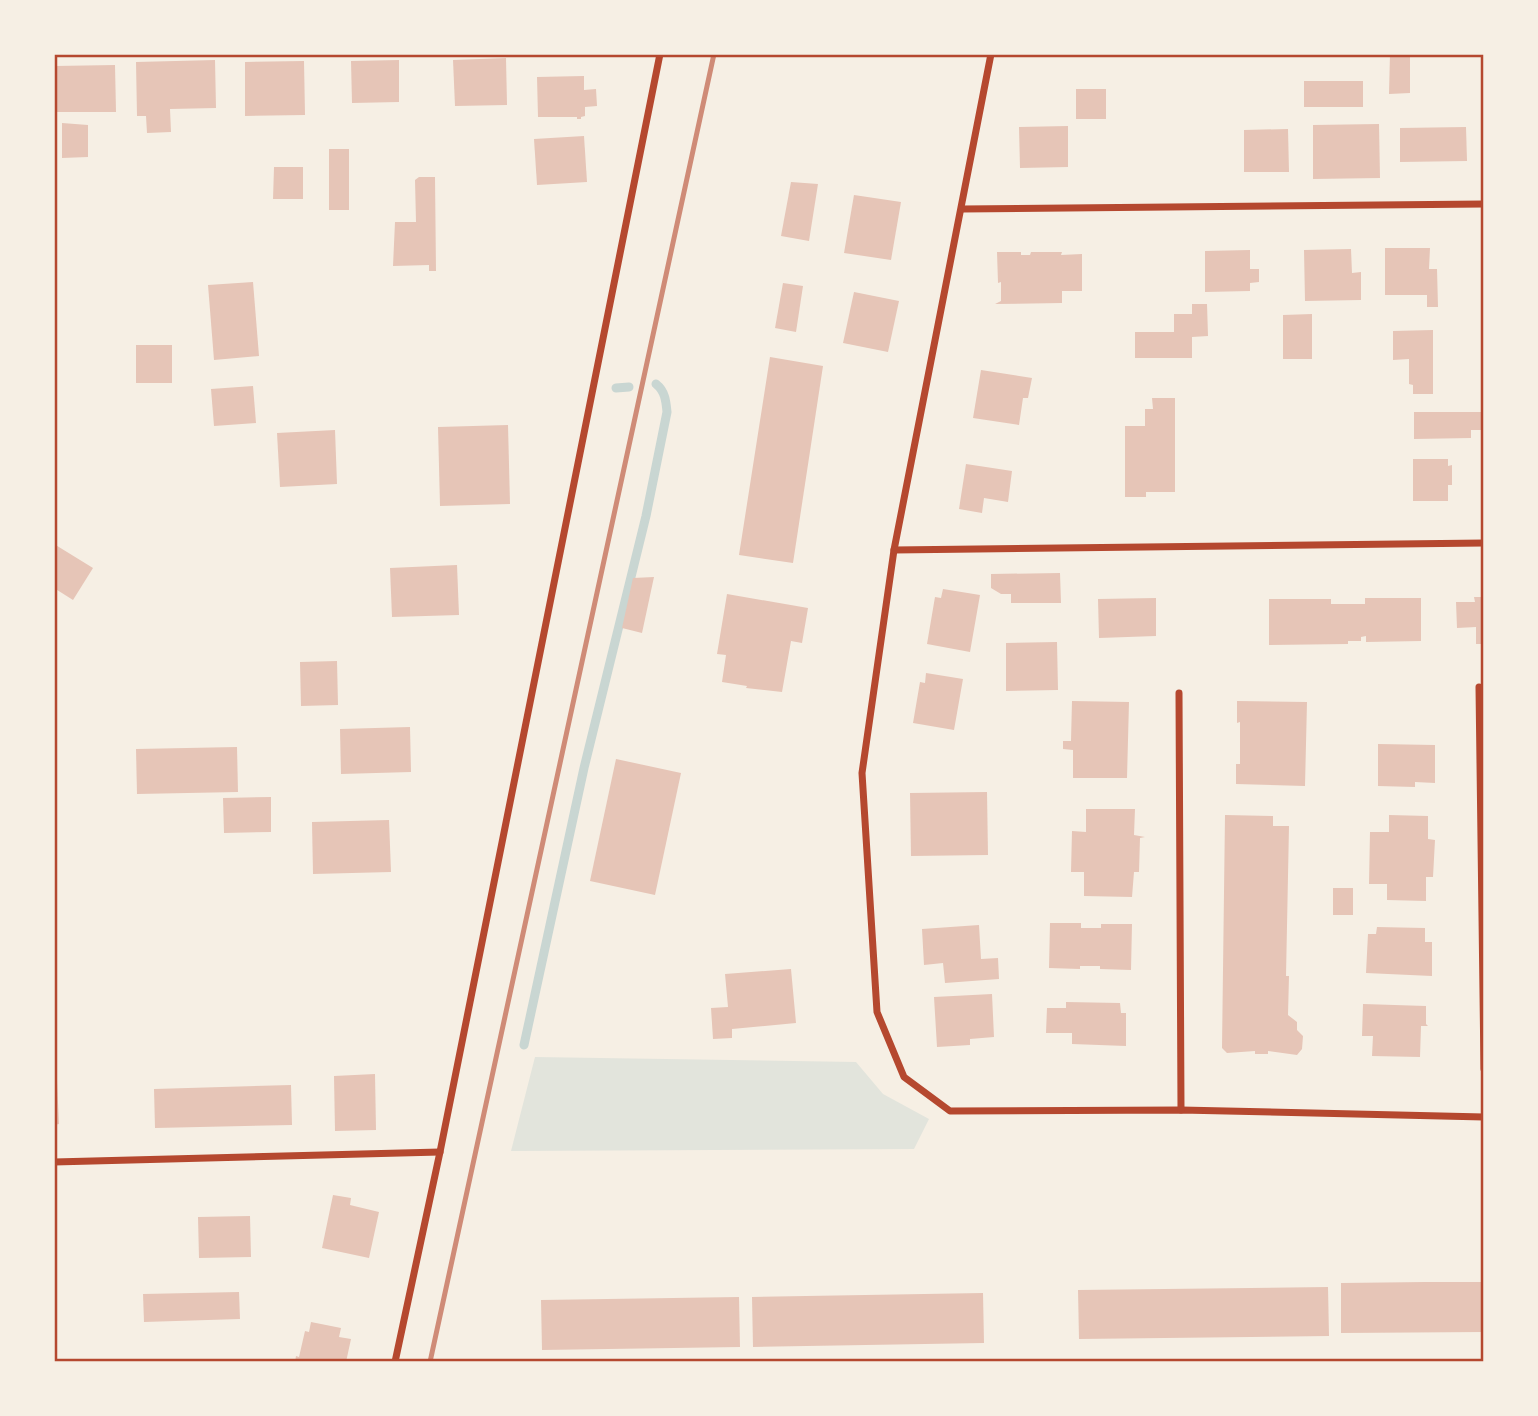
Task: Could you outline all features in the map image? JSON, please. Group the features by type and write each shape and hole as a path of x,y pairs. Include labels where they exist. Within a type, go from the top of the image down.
{"street":[{"path":"395,1362 440,1152 660,54"},
{"path":"991,54 894,550 862,774 877,1012 904,1077 950,1111 1181,1110 1484,1116"},
{"path":"962,209 1484,204"},
{"path":"894,550 1484,543"},
{"path":"1479,687 1484,1069"},
{"path":"1179,693 1181,1110"},
{"path":"54,1162 440,1152"}],"shaded area":[{"path":"535,1057 856,1062 883,1094 929,1119 914,1149 511,1151"}],"building":[{"path":"1390,54 1410,54 1410,93 1389,94"},
{"path":"506,58 507,105 455,106 453,60"},
{"path":"215,60 216,108 170,109 171,132 147,133 146,116 137,116 136,62"},
{"path":"399,60 399,102 352,103 351,61"},
{"path":"304,61 305,115 245,116 245,62"},
{"path":"115,65 116,112 55,112 55,66"},
{"path":"584,76 584,90 596,89 597,106 585,107 585,116 581,119 538,117 537,77"},
{"path":"1304,81 1363,81 1363,107 1304,107"},
{"path":"1076,89 1106,89 1106,119 1076,119"},
{"path":"62,123 88,125 88,157 62,158"},
{"path":"1379,124 1380,178 1313,179 1313,125"},
{"path":"1068,126 1068,167 1020,168 1019,127"},
{"path":"1466,127 1467,161 1400,162 1400,128"},
{"path":"1288,129 1289,172 1244,172 1244,130"},
{"path":"584,136 587,182 537,185 534,139"},
{"path":"329,149 349,149 349,210 329,210"},
{"path":"274,167 303,167 303,199 273,199"},
{"path":"419,177 435,177 436,271 429,271 429,265 393,266 395,222 416,222 415,180"},
{"path":"791,182 818,184 809,241 781,236"},
{"path":"854,195 901,202 891,260 844,253"},
{"path":"1385,248 1430,248 1429,269 1437,269 1438,307 1427,307 1427,295 1385,295"},
{"path":"1351,249 1352,273 1361,272 1361,300 1305,301 1304,250"},
{"path":"1250,250 1250,269 1259,269 1259,282 1250,283 1250,291 1205,292 1205,251"},
{"path":"997,252 1021,252 1021,255 1030,255 1031,252 1082,254 1082,291 1062,291 1062,303 995,304 1001,301"},
{"path":"253,282 259,356 214,360 208,285"},
{"path":"783,283 803,286 796,332 775,328"},
{"path":"854,292 899,301 888,352 843,343"},
{"path":"1192,304 1207,304 1208,336 1192,337 1192,358 1135,358 1135,332 1174,332 1174,314 1192,314"},
{"path":"1312,314 1312,359 1283,359 1283,315"},
{"path":"1433,330 1433,394 1413,394 1413,385 1409,384 1409,359 1393,360 1393,331"},
{"path":"136,345 172,345 172,383 136,383"},
{"path":"770,357 823,366 793,563 739,555"},
{"path":"981,370 1032,378 1028,398 1023,398 1019,425 973,418"},
{"path":"253,386 256,423 214,426 211,389"},
{"path":"1152,398 1175,398 1175,492 1146,492 1146,497 1125,497 1125,426 1145,426 1145,409 1153,409"},
{"path":"1414,412 1484,412 1484,430 1471,430 1471,438 1414,439"},
{"path":"508,425 510,504 440,506 438,427"},
{"path":"335,430 337,484 280,487 277,433"},
{"path":"1413,459 1448,459 1448,466 1452,465 1452,485 1448,485 1448,501 1413,501"},
{"path":"966,464 1012,471 1008,502 984,498 982,513 959,509"},
{"path":"54,544 93,568 73,600 54,588"},
{"path":"457,565 459,615 392,617 390,568"},
{"path":"1060,573 1061,603 1011,603 1011,594 1001,594 991,588 991,574"},
{"path":"654,577 642,633 622,628 633,578"},
{"path":"943,589 980,595 970,652 927,644 935,597 941,598"},
{"path":"727,594 808,608 802,643 791,641 782,692 722,682 726,655 717,654"},
{"path":"1474,597 1484,597 1484,644 1476,644 1476,627 1457,628 1456,602 1475,602"},
{"path":"1156,598 1156,636 1099,638 1098,599"},
{"path":"1365,598 1421,598 1421,641 1366,642 1366,636 1361,637 1361,641 1348,641 1348,644 1269,645 1269,599 1331,599 1331,604 1365,604"},
{"path":"1057,642 1058,690 1006,691 1006,643"},
{"path":"337,661 338,705 301,706 300,662"},
{"path":"926,673 963,679 954,730 913,723 920,682 925,683"},
{"path":"1072,701 1129,702 1127,778 1073,778 1073,750 1063,749 1063,741 1071,741"},
{"path":"1237,701 1307,702 1305,786 1236,784 1236,764 1240,764"},
{"path":"410,727 411,772 341,774 340,729"},
{"path":"1378,744 1435,745 1435,783 1415,782 1415,787 1378,786"},
{"path":"237,747 238,792 137,794 136,749"},
{"path":"616,759 681,773 655,895 590,881"},
{"path":"987,792 988,855 911,856 910,793"},
{"path":"271,797 271,832 224,833 223,798"},
{"path":"1086,809 1135,809 1134,835 1145,837 1140,838 1139,872 1134,872 1132,897 1084,896 1084,872 1071,872 1072,831 1086,832"},
{"path":"1225,815 1273,816 1273,826 1289,826 1286,976 1289,976 1288,1015 1297,1022 1297,1030 1303,1036 1302,1049 1297,1055 1268,1051 1268,1054 1255,1054 1255,1051 1227,1053 1222,1048"},
{"path":"1389,815 1428,816 1428,839 1435,840 1433,877 1426,877 1426,901 1387,900 1387,884 1369,884 1370,832 1389,832"},
{"path":"389,820 391,872 313,874 312,822"},
{"path":"1333,888 1353,888 1353,915 1333,915"},
{"path":"1050,923 1081,923 1081,928 1101,928 1101,924 1132,924 1131,970 1100,969 1100,966 1080,966 1080,969 1049,968"},
{"path":"979,925 981,959 998,958 999,979 945,983 943,963 924,965 922,929"},
{"path":"1377,927 1425,928 1425,942 1432,942 1432,976 1366,973 1368,934 1376,934"},
{"path":"791,969 796,1023 732,1029 732,1038 713,1039 711,1008 728,1007 725,974"},
{"path":"992,994 994,1037 970,1039 970,1045 937,1047 934,997"},
{"path":"1066,1002 1120,1003 1121,1013 1126,1013 1126,1046 1072,1044 1072,1033 1046,1033 1047,1008 1066,1008"},
{"path":"1363,1004 1426,1006 1428,1026 1421,1026 1420,1057 1372,1056 1373,1036 1362,1036"},
{"path":"375,1074 376,1130 335,1131 334,1076"},
{"path":"54,1081 57,1081 59,1124 54,1125"},
{"path":"291,1085 292,1125 155,1128 154,1089"},
{"path":"333,1195 351,1198 350,1205 379,1212 369,1258 322,1248"},
{"path":"250,1216 251,1257 199,1258 198,1217"},
{"path":"1484,1282 1484,1332 1341,1333 1341,1283"},
{"path":"1328,1287 1329,1336 1079,1339 1078,1290"},
{"path":"239,1292 240,1319 144,1322 143,1294"},
{"path":"983,1293 984,1343 753,1347 752,1297"},
{"path":"739,1297 740,1347 542,1350 541,1300"},
{"path":"311,1322 341,1328 339,1337 351,1339 346,1362 295,1362 296,1356 299,1357 305,1331 309,1332"}],"waterway":[{"path":"524,1045 584,768 646,516 667,412 663,393 656,384"},
{"path":"616,388 629,387"}],"railway":[{"path":"430,1362 714,54"}]}
